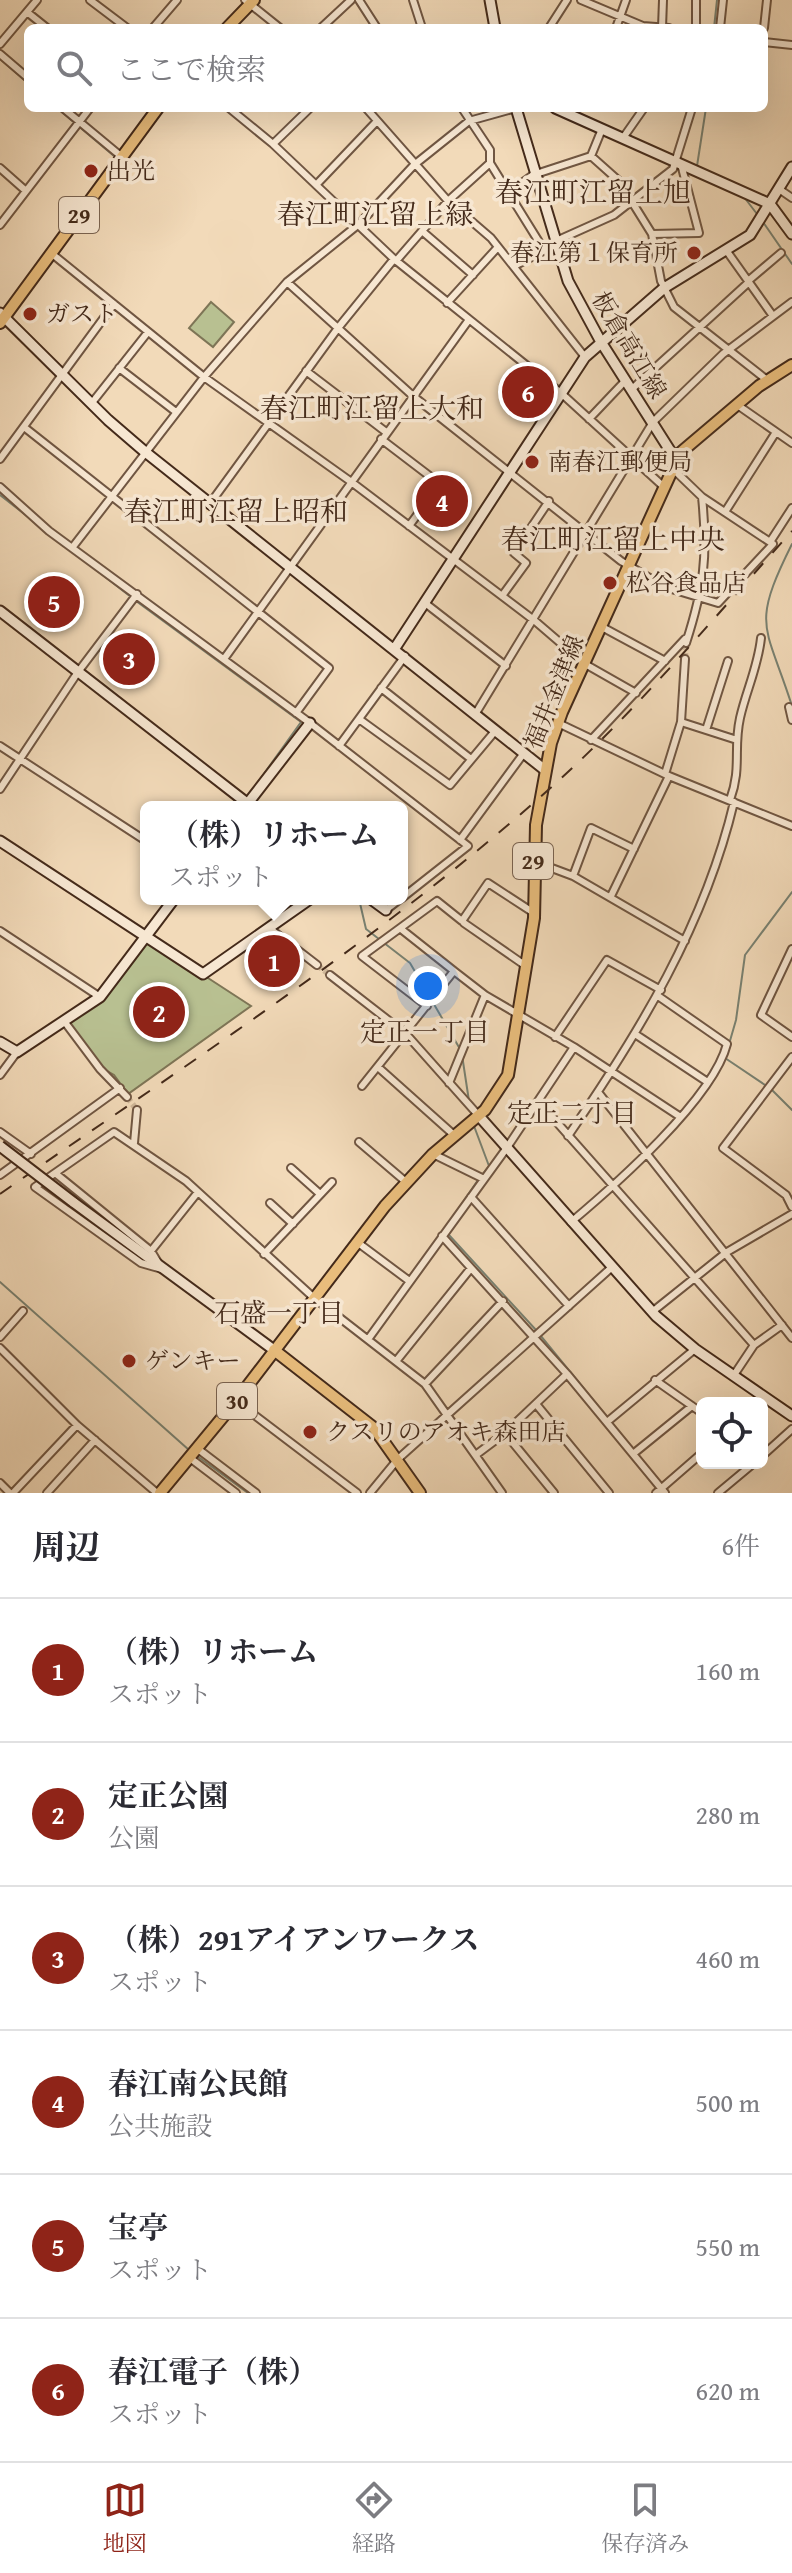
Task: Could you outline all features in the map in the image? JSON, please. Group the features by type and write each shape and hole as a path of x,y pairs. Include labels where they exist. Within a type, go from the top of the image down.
{"main road":[{"path":"230,24 250,1"},
{"name":"29","path":"1,318 155,112"},
{"name":"福井金津線","path":"274,1350 406,1182 454,1135 479,1116 508,1075 528,967 534,913 533,861 545,770 558,723 674,464 685,446 767,380 792,365"},
{"path":"274,1350 365,1420 398,1459 420,1493"},
{"name":"30","path":"158,1493 194,1453 274,1350"}],"street":[{"path":"0,44 37,0"},
{"path":"90,0 122,24"},
{"path":"325,24 351,0"},
{"path":"359,0 374,24"},
{"path":"413,0 421,24"},
{"path":"490,0 494,24"},
{"path":"552,24 567,0"},
{"path":"581,0 620,17 647,24"},
{"path":"617,24 626,0"},
{"path":"662,24 663,0"},
{"path":"696,0 696,24"},
{"path":"720,24 723,0"},
{"path":"764,24 767,0"},
{"path":"156,24 173,1"},
{"path":"250,1 276,24"},
{"path":"27,12 42,24"},
{"path":"768,42 792,45"},
{"path":"0,54 24,75"},
{"path":"68,112 122,157"},
{"path":"0,225 87,112"},
{"path":"236,112 395,260 561,393 664,487"},
{"path":"273,144 306,112"},
{"path":"369,112 448,201 498,247 585,357"},
{"path":"464,112 490,150 490,163 508,193 520,206 544,250"},
{"path":"72,548 144,451 287,282 359,224 414,165 469,121 502,112"},
{"name":"板倉高江線","path":"517,112 568,281 601,342 653,422 674,464"},
{"path":"564,112 770,204 792,234"},
{"path":"623,138 641,112"},
{"path":"652,234 699,233 679,163 691,112"},
{"path":"316,185 377,121"},
{"path":"508,193 536,174 591,156 602,129"},
{"path":"591,156 619,181 652,234 664,288 674,307 767,380"},
{"path":"209,505 338,328 448,201 490,163"},
{"path":"514,266 598,224 632,203 679,163"},
{"path":"395,648 585,357 664,288 750,235 792,167"},
{"path":"0,168 26,191"},
{"path":"779,189 792,198"},
{"path":"422,231 473,275"},
{"path":"447,303 498,247"},
{"path":"726,250 773,316"},
{"path":"51,253 204,377 350,481 535,621 585,664 636,693"},
{"path":"589,419 700,328 781,253"},
{"path":"287,282 413,396 629,566 665,587 718,603 773,544 702,497 674,464"},
{"path":"476,713 535,621 653,422 728,350 792,302"},
{"path":"0,459 114,304"},
{"path":"1,318 144,451 545,770"},
{"path":"224,659 468,321"},
{"path":"91,404 148,332"},
{"path":"119,368 176,412"},
{"path":"306,371 386,432"},
{"path":"736,404 792,443"},
{"path":"24,427 329,668 296,713"},
{"path":"725,512 776,432"},
{"path":"381,439 440,484 409,526"},
{"path":"0,487 72,548 310,723 468,846 408,893"},
{"path":"591,740 687,640 700,599 706,533 702,497"},
{"path":"502,596 526,563 514,553 549,501"},
{"path":"770,542 792,508"},
{"path":"0,789 78,672 137,594"},
{"path":"425,603 506,666"},
{"path":"0,611 242,801"},
{"path":"602,627 665,661"},
{"path":"568,1136 612,1073 659,993 685,941 722,852 739,774 737,740 761,638"},
{"path":"339,746 405,656"},
{"path":"611,896 667,775 681,722 685,659"},
{"path":"706,730 728,661"},
{"path":"381,688 471,759"},
{"path":"789,707 792,720"},
{"path":"359,719 450,785 496,730"},
{"path":"681,722 737,740"},
{"path":"252,801 310,723"},
{"path":"558,723 667,775 792,826"},
{"path":"0,746 140,837"},
{"path":"460,840 524,753"},
{"path":"573,876 591,828 634,849"},
{"path":"0,841 203,974 302,905"},
{"path":"533,861 573,876 611,896 685,941"},
{"path":"427,1006 362,956 437,901 462,921 488,883 534,913"},
{"path":"0,1075 17,1052 100,997 169,905"},
{"path":"379,905 386,910 392,905"},
{"path":"464,923 528,967"},
{"path":"269,928 317,965"},
{"path":"401,929 485,995 574,1047 679,1116"},
{"path":"0,931 100,997"},
{"path":"792,949 761,1015 792,1037"},
{"path":"555,1037 607,960 659,993 727,1044 706,1081 649,1153 571,1222"},
{"path":"362,1086 454,971"},
{"path":"330,975 406,1034 652,1312 695,1349 792,1416"},
{"path":"449,1083 485,995"},
{"path":"64,1021 100,1069 127,1097"},
{"path":"635,1034 706,1081"},
{"path":"0,1042 17,1052"},
{"path":"369,1338 408,1280 506,1149 574,1047"},
{"path":"791,1203 786,1195 723,1148 792,1057"},
{"path":"379,1068 454,1135"},
{"path":"0,1175 120,1088"},
{"path":"598,1092 792,1338"},
{"path":"538,1101 754,1345"},
{"path":"134,1143 137,1110"},
{"path":"0,1132 31,1154"},
{"path":"162,1269 141,1263 35,1187 114,1132 134,1143 198,1192 313,1297 425,1384 450,1415 502,1493"},
{"path":"359,1142 406,1182"},
{"path":"0,1146 274,1350"},
{"path":"433,1154 484,1179"},
{"path":"0,1163 8,1170"},
{"path":"291,1168 320,1194"},
{"path":"55,1173 151,1251 162,1269"},
{"path":"264,1254 332,1182"},
{"path":"151,1251 198,1192"},
{"path":"471,1197 569,1306"},
{"path":"270,1203 293,1224"},
{"path":"652,1312 727,1252 792,1214"},
{"path":"442,1236 536,1336 661,1492 696,1459"},
{"path":"356,1242 408,1280"},
{"path":"397,1360 471,1268"},
{"path":"370,1493 398,1459 611,1268"},
{"path":"425,1384 503,1301"},
{"path":"0,1337 23,1311"},
{"path":"734,1375 754,1345 782,1325"},
{"path":"0,1348 77,1425 158,1493"},
{"path":"607,1422 695,1349"},
{"path":"477,1454 505,1433 567,1374"},
{"path":"655,1380 696,1409"},
{"path":"236,1401 357,1493"},
{"path":"536,1404 609,1493"},
{"path":"633,1454 692,1406"},
{"path":"0,1483 12,1493 77,1425"},
{"path":"768,1451 792,1429"},
{"path":"505,1433 554,1493"},
{"path":"47,1493 95,1440"},
{"path":"194,1453 236,1493"},
{"path":"194,1453 256,1493"},
{"path":"718,1493 747,1469"}],"green space":[{"path":"211,302 234,322 213,347 189,328"},
{"path":"145,937 251,1006 128,1094 114,1075 102,1068 66,1019 100,997"}],"waterway":[{"path":"714,24 717,0"},
{"path":"0,59 24,80"},
{"path":"62,112 114,156"},
{"path":"697,166 705,112"},
{"path":"696,176 712,183"},
{"path":"744,197 757,214"},
{"path":"763,222 792,264"},
{"path":"0,495 131,597"},
{"path":"792,544 771,593 766,626 792,706"},
{"path":"136,601 301,722 248,796"},
{"path":"792,892 745,955 736,1020 725,1058 771,1089 792,1110"},
{"path":"360,905 366,929 410,963 460,1049"},
{"path":"462,1055 469,1101"},
{"path":"474,1126 489,1166 482,1175"},
{"path":"448,1224 478,1180"},
{"path":"449,1230 449,1235 536,1330"},
{"path":"0,1282 189,1450"},
{"path":"540,1335 607,1417"},
{"path":"611,1422 639,1457"},
{"path":"197,1456 248,1493"}],"tunnel":[{"path":"685,659 686,643"},
{"path":"317,965 330,975"},
{"path":"127,1097 137,1110"}],"railway":[{"path":"0,1194 275,1004 474,853 605,736 792,531"}],"place":[{"name":"出光","path":"91,171"},
{"name":"春江第１保育所","path":"694,253"},
{"name":"ガスト","path":"30,314"},
{"name":"春江電子（株）","path":"528,392"},
{"name":"南春江郵便局","path":"532,462"},
{"name":"春江南公民館","path":"442,501"},
{"name":"松谷食品店","path":"610,583"},
{"name":"宝亭","path":"54,602"},
{"name":"（株）291アイアンワークス","path":"129,659"},
{"name":"（株）リホーム","path":"274,961"},
{"name":"定正公園","path":"159,1012"},
{"name":"ゲンキー","path":"129,1361"},
{"name":"クスリのアオキ森田店","path":"310,1432"}],"district":[{"name":"春江町江留上旭","path":"593,192"},
{"name":"春江町江留上緑","path":"375,214"},
{"name":"春江町江留上大和","path":"372,408"},
{"name":"春江町江留上昭和","path":"236,511"},
{"name":"春江町江留上中央","path":"613,539"},
{"name":"定正一丁目","path":"425,1032"},
{"name":"定正二丁目","path":"572,1113"},
{"name":"石盛一丁目","path":"279,1313"}]}
